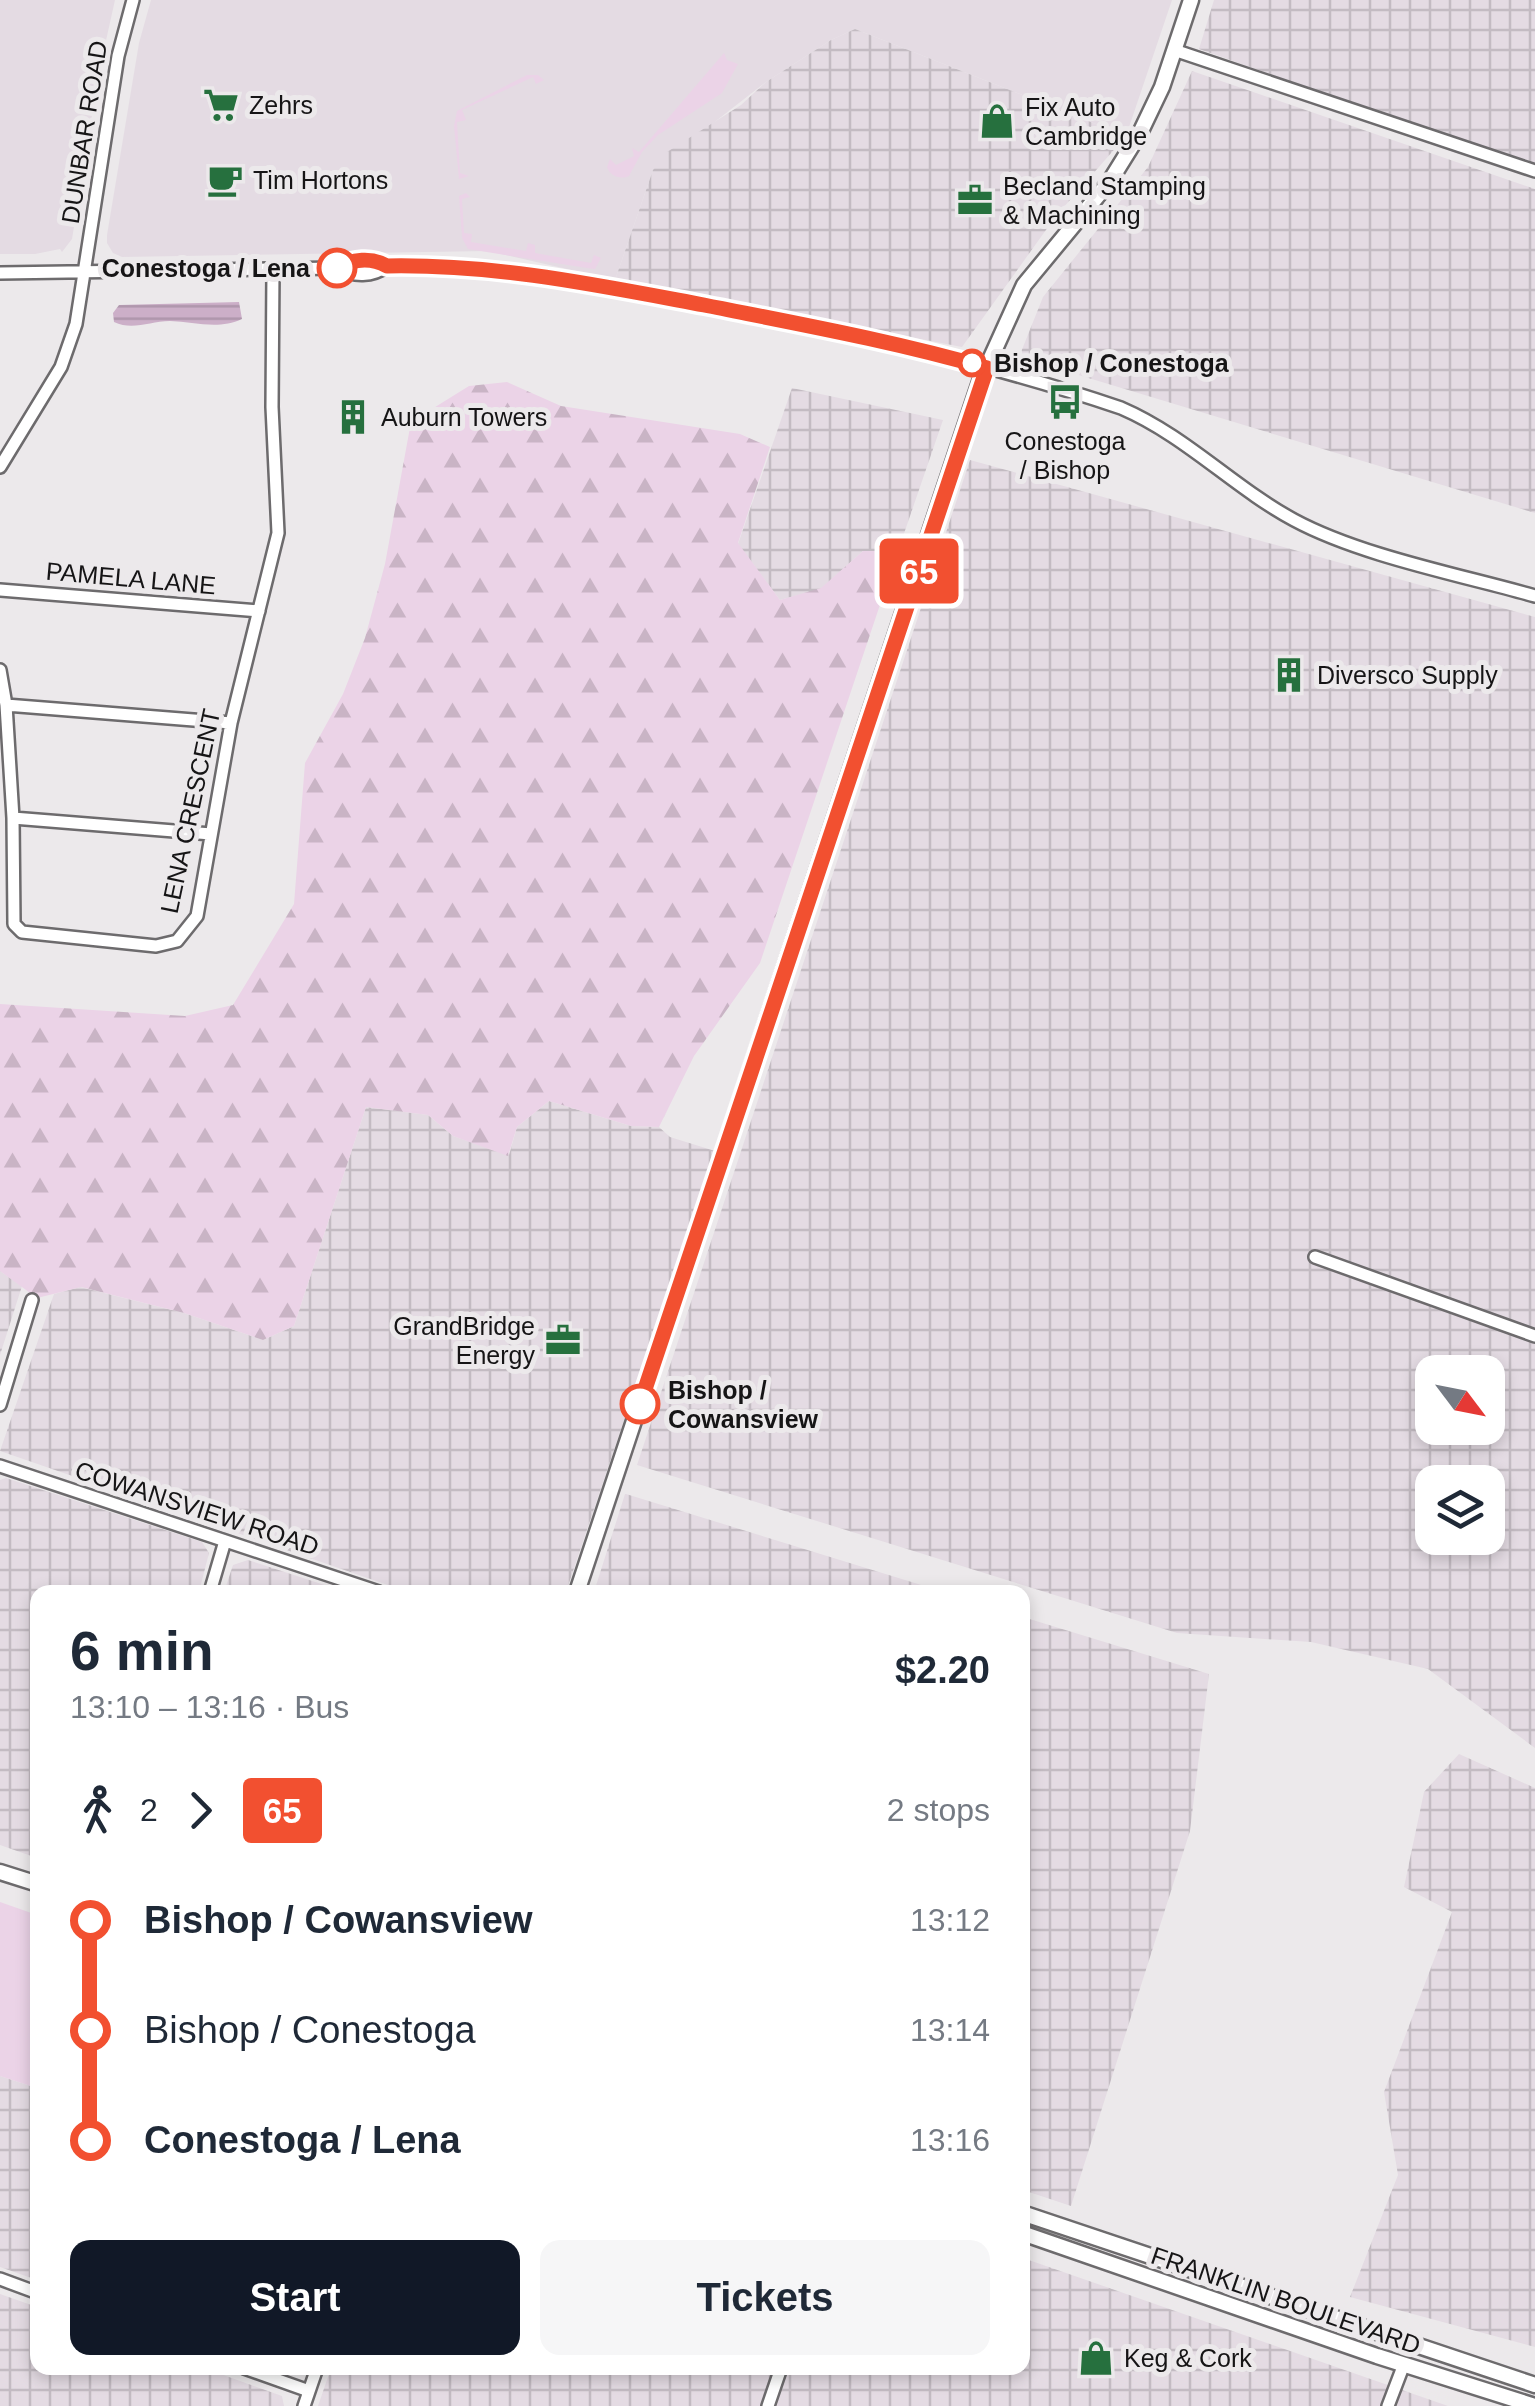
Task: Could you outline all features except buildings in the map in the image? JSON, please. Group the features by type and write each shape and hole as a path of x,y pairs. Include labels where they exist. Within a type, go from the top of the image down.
{"main road":[{"path":"579,1585 987,368 1024,286 1126,159 1150,114 1191,0"},
{"path":"0,1872 30,1881"},
{"name":"FRANKLIN BOULEVARD","path":"1030,2216 1535,2386"},
{"name":"FRANKLIN BOULEVARD","path":"1030,2237 1535,2406"}],"street":[{"name":"DUNBAR ROAD","path":"84,272 118,56 133,0"},
{"path":"1174,50 1535,171"},
{"path":"0,273 338,268 348,261 377,260 387,266 484,267 904,344 1100,401 1154,422 1296,521 1349,544 1535,596"},
{"name":"LENA CRESCENT","path":"0,670 14,818 13,914 18,929 156,946 177,941 197,916 231,724 278,533 272,407 272,269"},
{"path":"0,467 68,351 84,272"},
{"name":"PAMELA LANE","path":"0,590 258,612"},
{"path":"6,705 231,724"},
{"path":"14,818 211,834"},
{"path":"1315,1257 1535,1336"},
{"path":"0,1405 32,1300"},
{"name":"COWANSVIEW ROAD","path":"0,1466 359,1585"},
{"path":"212,1585 225,1541"},
{"path":"0,2279 30,2289"},
{"path":"1388,2406 1404,2364"},
{"path":"264,2375 309,2391"},
{"path":"304,2406 315,2375"},
{"path":"768,2406 779,2375"}],"shaded area":[{"path":"0,0 115,0 72,239 62,252 60,249 0,254"},
{"path":"151,0 1172,0 1126,136 855,29 831,40 766,82 653,170 615,280 488,251 122,257 113,253 107,235 139,43"},
{"path":"1214,0 1535,0 1535,167 1199,49"},
{"path":"855,29 1126,136 1056,216 962,347 615,280 653,170 667,152 741,105 766,82"},
{"path":"1192,71 1535,189 1535,513 1019,357 1043,297 1148,167"},
{"path":"239,302 242,319 224,324 170,321 128,326 114,322 113,313 119,305"},
{"path":"792,388 943,420 898,551 863,551 821,589 780,600 738,544"},
{"path":"970,460 1535,617 1535,1748 1428,1669 1311,1642 1177,1633 637,1465"},
{"path":"549,1101 631,1126 659,1127 670,1137 715,1151 568,1585 388,1585 0,1451 54,1294 80,1287 184,1313 263,1340 294,1326 366,1107 428,1115 453,1136 509,1155 517,1127"},
{"path":"0,1271 22,1286 0,1355"},
{"path":"6,1478 202,1542 209,1553 201,1585 30,1585 30,1856 0,1845 0,1480"},
{"path":"626,1494 921,1585 596,1585"},
{"path":"248,1560 325,1585 226,1585 233,1565"},
{"path":"1030,1619 1209,1674 1190,1831 1071,2206 1030,2192"},
{"path":"1459,1754 1535,1788 1535,2347 1350,2297 1398,2175 1384,2092 1452,1912 1404,1887 1424,1792"},
{"path":"0,2076 30,2086 30,2278 0,2267"},
{"path":"1030,2260 1448,2406 318,2406 329,2375 1030,2375"},
{"path":"0,2294 30,2305 30,2375 224,2375 282,2396 284,2406 0,2406"}],"green space":[{"path":"724,53 727,60 738,64 722,93 658,135 642,152 629,176 610,173 610,159 616,165 634,156 632,148 639,152"},
{"path":"527,75 538,75 544,80 536,84 533,77 462,110 466,120 457,122 460,173 469,176 459,179 454,126 457,111"},
{"path":"466,193 470,197 462,199 464,233 472,234 471,242 526,251 528,243 535,245 535,253 591,263 594,255 601,258 595,269 468,249 462,238 459,196"},
{"path":"507,382 561,406 740,434 770,447 738,543 780,600 821,588 863,551 898,551 760,963 694,1056 659,1127 631,1126 549,1101 517,1127 508,1156 453,1136 428,1115 366,1107 294,1326 263,1340 184,1313 81,1287 37,1298 0,1271 0,1004 185,1016 233,1005 294,904 305,763 343,694 365,638 385,564 411,422 469,386"},
{"path":"0,1902 30,1913 30,2086 0,2076"}],"bus line":[{"name":"65","path":"337,268 348,261 377,260 387,266 484,267 830,329 904,344 987,368 640,1404"}],"place":[{"name":"Zehrs","path":"221,105"},
{"name":"Fix Auto Cambridge","path":"997,121"},
{"name":"Tim Hortons","path":"225,180"},
{"name":"Becland Stamping & Machining","path":"975,200"},
{"name":"Conestoga / Lena","path":"337,268"},
{"name":"Bishop / Conestoga","path":"972,363"},
{"name":"Conestoga / Bishop","path":"1065,402"},
{"name":"Auburn Towers","path":"353,417"},
{"name":"Diversco Supply","path":"1289,675"},
{"name":"GrandBridge Energy","path":"563,1340"},
{"name":"Bishop / Cowansview","path":"640,1404"},
{"name":"Keg & Cork","path":"1096,2358"}]}
